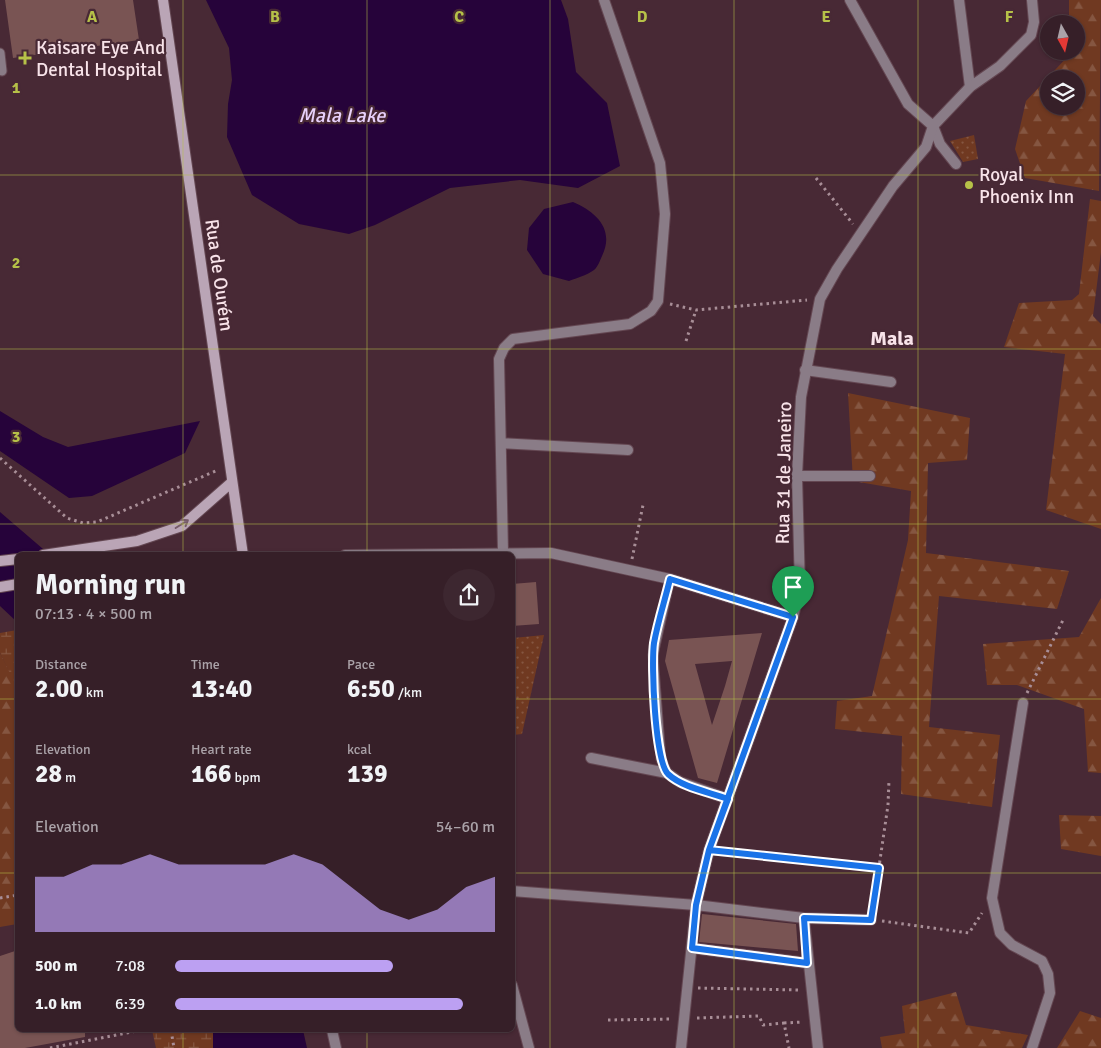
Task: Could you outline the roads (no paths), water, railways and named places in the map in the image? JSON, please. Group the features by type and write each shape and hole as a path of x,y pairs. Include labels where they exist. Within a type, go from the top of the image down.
{"main road":[{"name":"Rua de Ourém","path":"162,0 243,552"},
{"path":"63,552 138,541 182,526 232,482"},
{"path":"0,561 15,559"},
{"path":"0,587 15,584"}],"street":[{"path":"604,0 660,163 665,214 658,301 652,311 630,324 513,340 504,348 499,359 503,552 551,552 670,579 793,617"},
{"path":"850,0 908,104 933,126 940,144 956,164"},
{"path":"958,0 970,87"},
{"path":"933,126 970,87 1000,66 1031,35 1034,22 1032,0"},
{"name":"Rua 31 de Janeiro","path":"681,1048 696,905 709,850 793,617 800,589 797,476 801,397 820,299 837,269 893,186 926,147 933,126"},
{"path":"805,370 891,382"},
{"path":"501,443 628,450"},
{"path":"797,476 870,476"},
{"path":"1023,703 992,898 1000,933 1012,945 1042,961 1048,974 1050,993 1032,1048"},
{"path":"591,758 667,773 680,782 728,799"},
{"path":"515,891 696,905 804,918 871,920"},
{"path":"804,918 807,963 818,1048"},
{"path":"692,948 807,963"},
{"path":"515,995 529,1048"},
{"path":"332,1032 336,1048"}],"lane":[{"path":"0,53 2,71"},
{"path":"667,773 660,759 653,655 670,579"}],"water":[{"name":"Mala Lake","path":"206,0 561,0 568,19 576,72 607,103 620,166 578,188 520,180 450,188 375,225 349,234 299,224 252,195 227,137 228,104 232,80 229,48"},
{"path":"573,202 596,216 605,230 606,238 600,261 595,269 569,281 543,274 527,250 529,228 544,209"},
{"path":"0,411 43,437 68,447 200,421 185,453 92,496 69,498 0,451"},
{"path":"0,512 47,552 15,552 15,620 0,606"},
{"path":"213,1032 303,1032 307,1048 213,1048"}],"place":[{"name":"Kaisare Eye And Dental Hospital","path":"25,58"},
{"name":"Royal Phoenix Inn","path":"969,185"}],"district":[{"name":"Mala","path":"892,338"}]}
